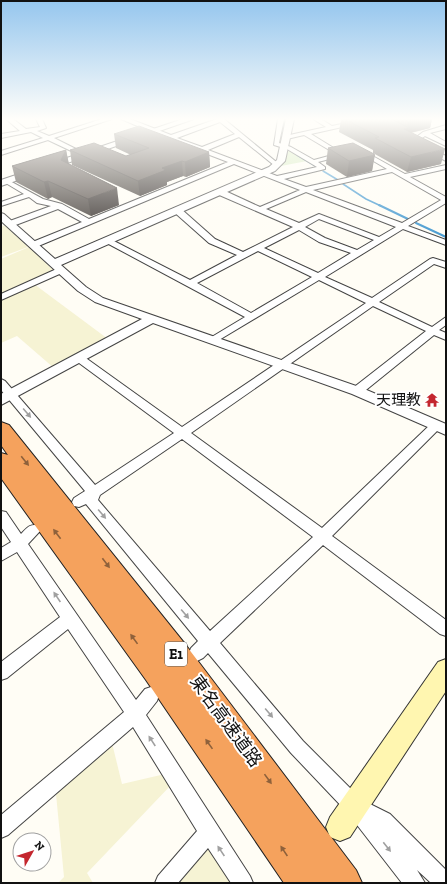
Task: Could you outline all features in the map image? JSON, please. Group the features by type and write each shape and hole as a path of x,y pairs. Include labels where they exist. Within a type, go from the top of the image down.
{"highway":[{"name":"東名高速道路","path":"1,430 195,679 343,883"},
{"name":"東名高速道路","path":"1,461 77,560 166,683 306,883"}],"main road":[{"path":"340,827 446,670"}],"street":[{"path":"3,182 68,160"},
{"path":"229,160 307,189 446,244"},
{"path":"271,160 277,165"},
{"path":"1,298 107,241 264,173 277,165 281,160"},
{"path":"277,178 323,168 309,160"},
{"path":"312,162 320,160"},
{"path":"214,340 446,200 377,160"},
{"path":"33,245 234,162"},
{"path":"405,176 446,167"},
{"path":"260,209 307,189 393,170"},
{"path":"3,182 40,201 59,206 88,222"},
{"path":"220,192 298,226 322,240 358,254"},
{"path":"1,204 28,195"},
{"path":"5,222 59,206"},
{"path":"177,210 212,242 243,255"},
{"path":"190,283 319,216 380,240"},
{"path":"5,222 82,289 99,300 357,391 441,428 322,536 197,653"},
{"path":"107,241 190,283 251,317"},
{"path":"258,248 446,337"},
{"path":"79,502 182,434 433,261 446,266"},
{"path":"6,397 151,319"},
{"path":"357,391 446,320"},
{"path":"79,358 446,629"},
{"path":"1,383 6,397 94,493"},
{"path":"94,493 91,501 297,746 354,805 415,883"},
{"path":"1,516 135,714 243,883"},
{"path":"1,555 20,543 34,530"},
{"path":"1,672 50,632 71,618"},
{"path":"1,828 135,714 151,695"},
{"path":"354,805 383,821 445,883"},
{"path":"165,883 209,832"}],"shaded area":[{"path":"5,225 28,247 1,257 1,227"},
{"path":"29,247 54,271 1,295 1,259"},
{"path":"34,284 108,339 54,368 17,336 1,343 1,299"},
{"path":"112,743 122,784 165,774 172,784 87,873 93,883 58,883 64,877 56,794"},
{"path":"206,843 233,883 172,883"}],"green space":[{"path":"284,160 307,161 281,166"}],"building":[{"path":"31,160 62,160 117,188 88,199 48,181 44,182 12,166"},
{"path":"92,160 189,160 185,162 182,161 162,168 166,170 138,181"}],"waterway":[{"path":"306,160 317,167"},
{"path":"323,171 338,180"},
{"path":"343,184 366,199 381,206"},
{"path":"379,205 408,219"},
{"path":"416,223 446,237"}],"place":[{"name":"天理教","path":"432,400"}]}
